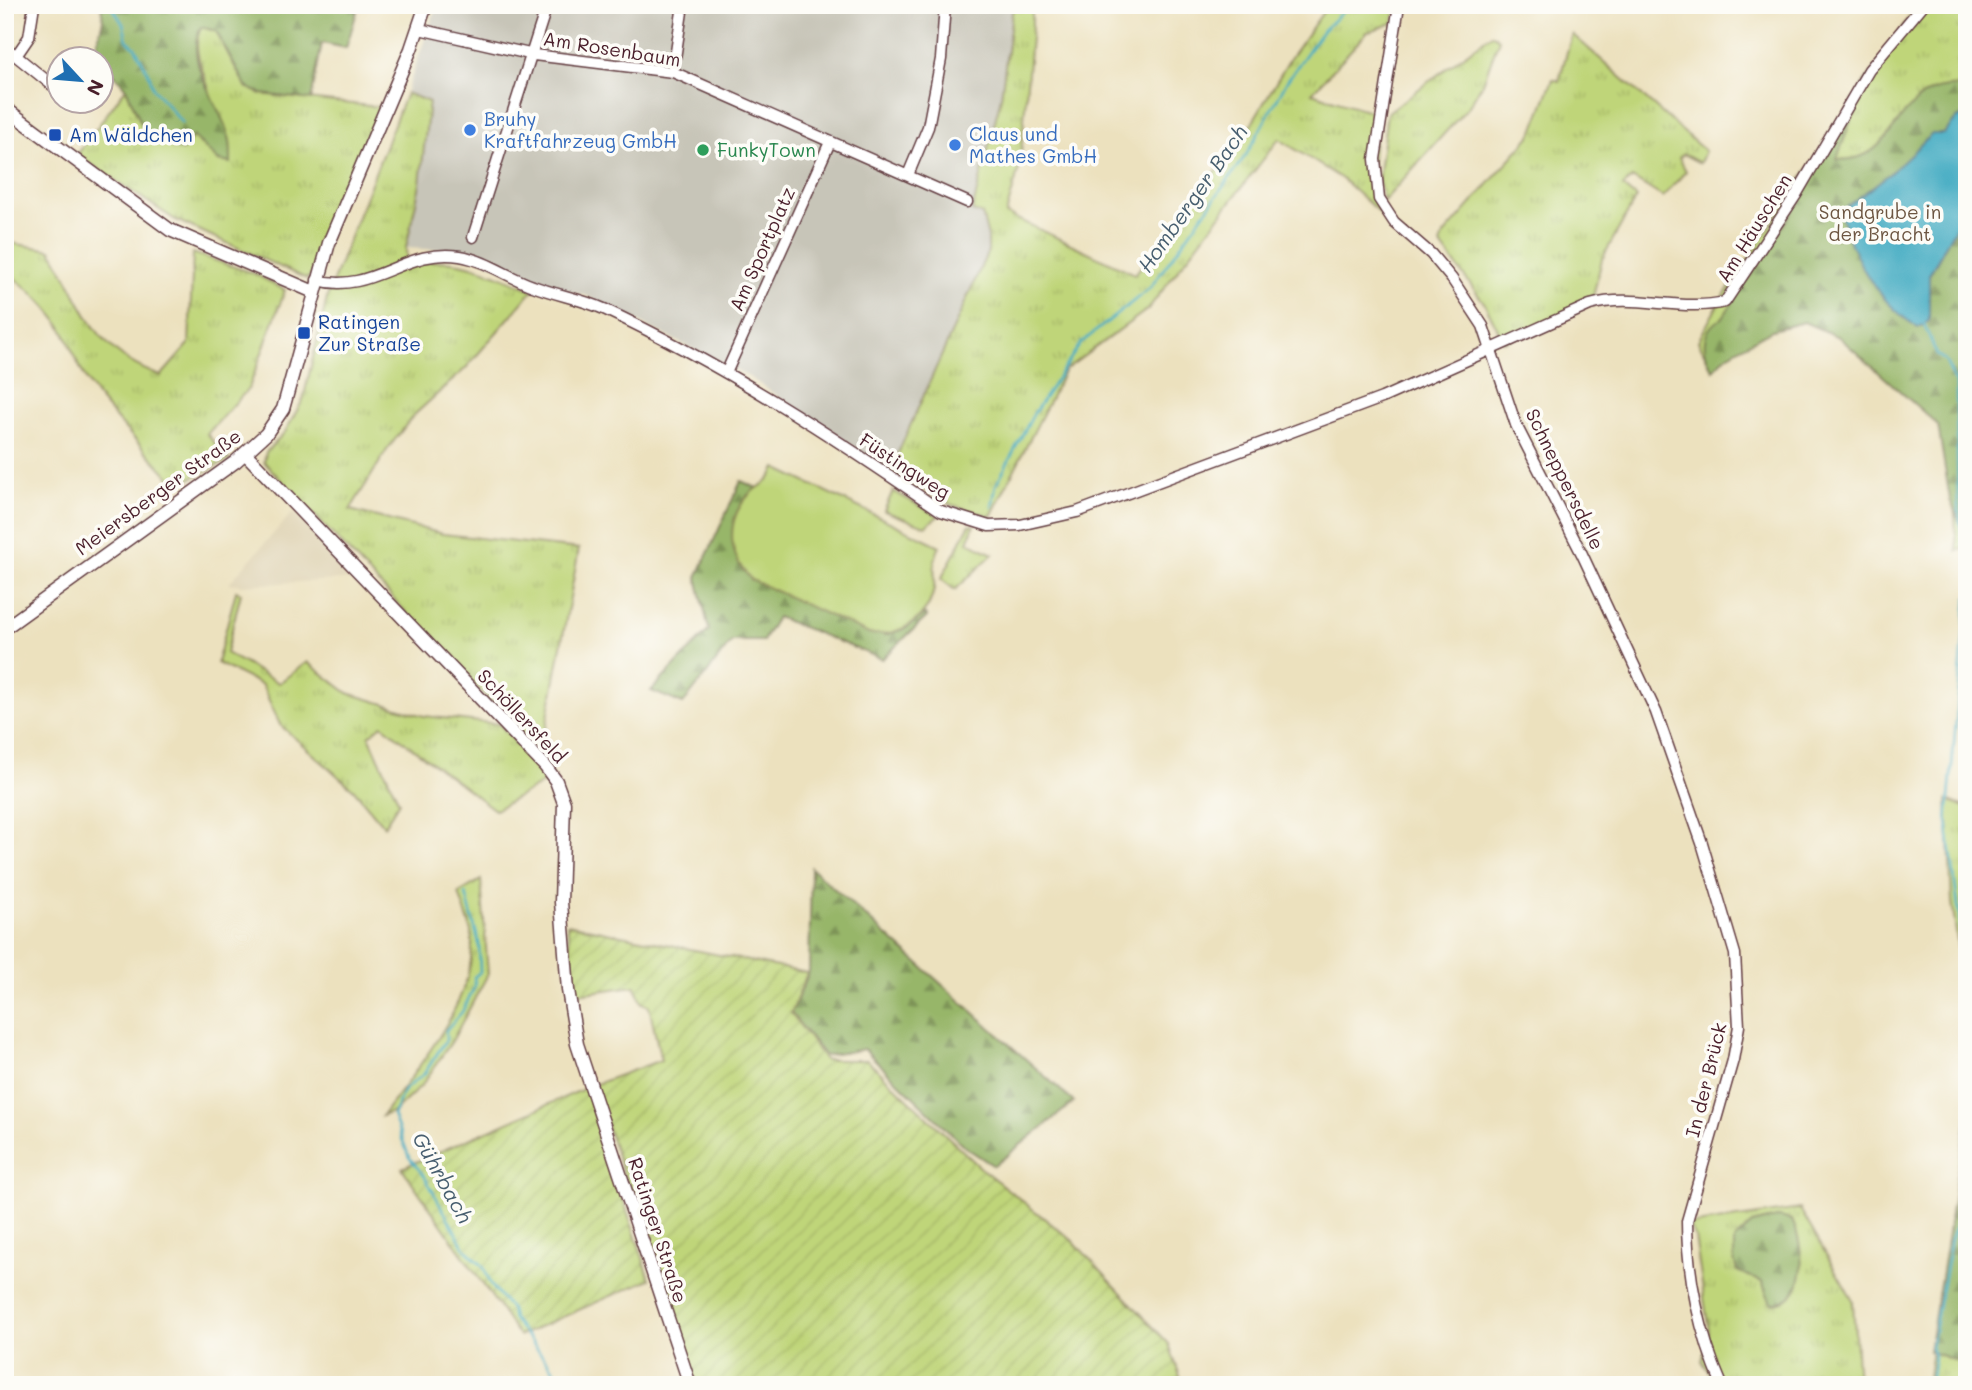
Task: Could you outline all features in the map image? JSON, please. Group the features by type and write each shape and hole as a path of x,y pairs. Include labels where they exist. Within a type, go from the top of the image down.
{"main road":[{"name":"Meiersberger Straße","path":"5,628 245,453 269,430 283,409 315,286 333,231 419,29 426,5"},
{"path":"5,108 170,230 315,286"},
{"name":"Schöllersfeld","path":"245,453 556,781 564,809 560,886 567,981 577,1044 590,1087"},
{"name":"Ratinger Straße","path":"590,1087 690,1385"}],"street":[{"path":"16,56 29,37 34,5"},
{"path":"473,237 534,55 547,5"},
{"path":"673,72 683,5"},
{"path":"908,175 928,127 940,60 945,5"},
{"name":"Schneppersdelle","path":"1399,5 1375,159 1379,199 1394,222 1431,254 1470,302 1493,349 1516,425 1618,629"},
{"name":"Am Häuschen","path":"1493,349 1605,301 1664,305 1712,304 1728,300 1796,195 1869,70 1923,5"},
{"name":"Am Rosenbaum","path":"419,29 534,55 673,72 967,202"},
{"path":"5,47 46,80"},
{"name":"Am Sportplatz","path":"727,371 830,142"},
{"name":"Füstingweg","path":"315,286 349,285 420,258 442,254 463,257 522,282 604,309 727,371 941,511 976,524 1007,526 1077,512 1382,398 1493,349"},
{"name":"In der Brück","path":"1618,629 1672,753 1735,954 1739,1026 1733,1060 1687,1221 1687,1247 1695,1295 1706,1341 1722,1385"}],"shaded area":[{"path":"437,5 1013,5 1001,97 972,211 982,214 988,237 988,251 890,471 749,377 585,295 543,287 461,251 406,248 420,184 429,102 406,93"},
{"path":"293,512 359,579 242,585 229,583"}],"green space":[{"path":"101,5 359,5 346,48 322,43 311,100 262,94 246,87 216,31 201,27 197,41 200,70 226,128 230,141 231,163 219,161 193,136 183,150 147,137 126,88 116,76 116,46 96,46 103,20"},
{"path":"1013,5 1032,5 1032,26 1020,165 1006,214 1135,274 1246,133 1291,57 1326,8 1330,5 1397,5 1393,23 1367,32 1312,93 1379,114 1373,153 1373,178 1383,216 1342,179 1279,139 1148,309 1065,370 991,516 952,505 890,471 988,251 988,237 982,214 972,211 1001,97"},
{"name":"Sandgrube in der Bracht","path":"1917,5 1967,5 1967,548 1957,551 1952,470 1944,423 1828,293 1710,365 1698,341 1719,303"},
{"path":"201,27 216,31 246,87 262,94 380,107 312,274 307,279 174,219 77,155 106,116 116,116 116,102 126,88 147,137 192,136 219,161 212,100 200,64 198,36"},
{"path":"1492,34 1499,39 1483,83 1469,106 1384,201 1378,179 1387,113"},
{"path":"1572,34 1705,151 1700,163 1683,154 1679,158 1686,171 1663,197 1632,178 1623,187 1636,198 1602,259 1592,301 1504,342 1485,304 1440,244 1443,236 1532,134 1553,79 1559,81"},
{"path":"1882,61 1856,106 1837,159 1854,158 1868,153 1880,144 1920,98 1934,90 1967,86 1967,117 1964,115 1957,118 1944,134 1840,212 1929,321 1929,275 1955,228 1967,222 1967,539 1950,500 1938,425 1839,337 1804,322 1772,330 1727,355 1713,370 1706,355 1705,340 1710,328 1723,317 1793,210 1864,82"},
{"path":"406,93 429,102 420,184 406,248 407,265 442,261 458,263 533,290 466,368 413,416 387,450 350,510 443,534 579,549 541,755 264,462 266,452 285,432 303,400 328,294"},
{"path":"5,242 51,250 93,325 105,340 119,354 161,376 189,344 193,253 255,274 285,290 249,388 207,434 229,460 177,485 97,396 54,316 30,291 5,272"},
{"path":"776,468 940,546 935,562 931,599 919,617 902,629 869,634 752,580 738,561 734,550 732,539 735,517 752,492 769,480"},
{"path":"741,481 757,488 747,496 885,635 906,628 924,614 927,617 882,659 777,617 763,641 732,641 683,704 651,691 709,630 697,577"},
{"path":"893,491 939,516 925,526 884,511"},
{"path":"970,524 974,525 968,542 993,554 955,590 941,579"},
{"path":"236,591 241,593 226,653 279,683 307,662 348,693 424,716 499,724 550,779 495,810 382,725 369,736 399,802 384,826 354,790 280,725 262,685 217,663"},
{"path":"1947,800 1967,808 1967,1016 1952,902"},
{"path":"811,868 1074,1102 994,1166 965,1147 864,1049 825,1056 791,1013 809,972"},
{"path":"481,880 488,974 452,1041 422,1085 395,1111 382,1116 427,1056 464,987 470,963 472,934 459,893"},
{"path":"567,924 807,973 791,1013 825,1060 867,1060 983,1170 1073,1241 1169,1344 1183,1385 695,1385 593,1085 661,1060 649,1006 642,1003 635,986 576,994"},
{"path":"586,1088 650,1279 519,1336 402,1168"},
{"path":"1967,1116 1967,1385 1958,1385 1962,1363 1929,1351"},
{"path":"1967,1123 1967,1385 1927,1385 1956,1177"},
{"path":"1800,1209 1853,1301 1858,1385 1717,1385 1702,1361 1709,1332 1695,1237 1689,1225"},
{"path":"1780,1217 1792,1220 1796,1230 1801,1270 1794,1293 1784,1300 1771,1303 1762,1282 1737,1271 1734,1240 1752,1224"}],"water":[{"name":"Sandgrube in der Bracht","path":"1964,115 1967,117 1967,222 1955,228 1929,275 1929,321 1918,328 1890,305 1868,278 1852,246 1840,212 1889,174 1932,134 1944,134 1957,118"}],"waterway":[{"path":"111,5 123,24 127,40 135,47 149,74 153,88 182,123"},
{"name":"Homberger Bach","path":"992,507 996,485 1034,413 1081,343 1150,288 1246,155 1287,81 1323,30 1350,5"},
{"path":"1924,324 1937,355 1945,360 1956,384 1958,504 1963,545"},
{"path":"1967,598 1947,821 1967,975"},
{"name":"Gührbach","path":"466,894 479,943 480,972 474,977 475,986 462,1012 446,1030 446,1040 424,1074 404,1090 393,1115 409,1157 425,1177 465,1249 483,1266 491,1285 511,1310 513,1319 558,1375 570,1385"},
{"path":"1930,1385 1934,1356 1931,1347 1951,1239 1967,1202"}],"place":[{"name":"Bruhy Kraftfahrzeug GmbH","path":"470,130"},
{"name":"Am Wäldchen","path":"55,135"},
{"name":"Claus und Mathes GmbH","path":"955,145"},
{"name":"FunkyTown","path":"703,150"},
{"name":"Ratingen Zur Straße","path":"304,333"}]}
